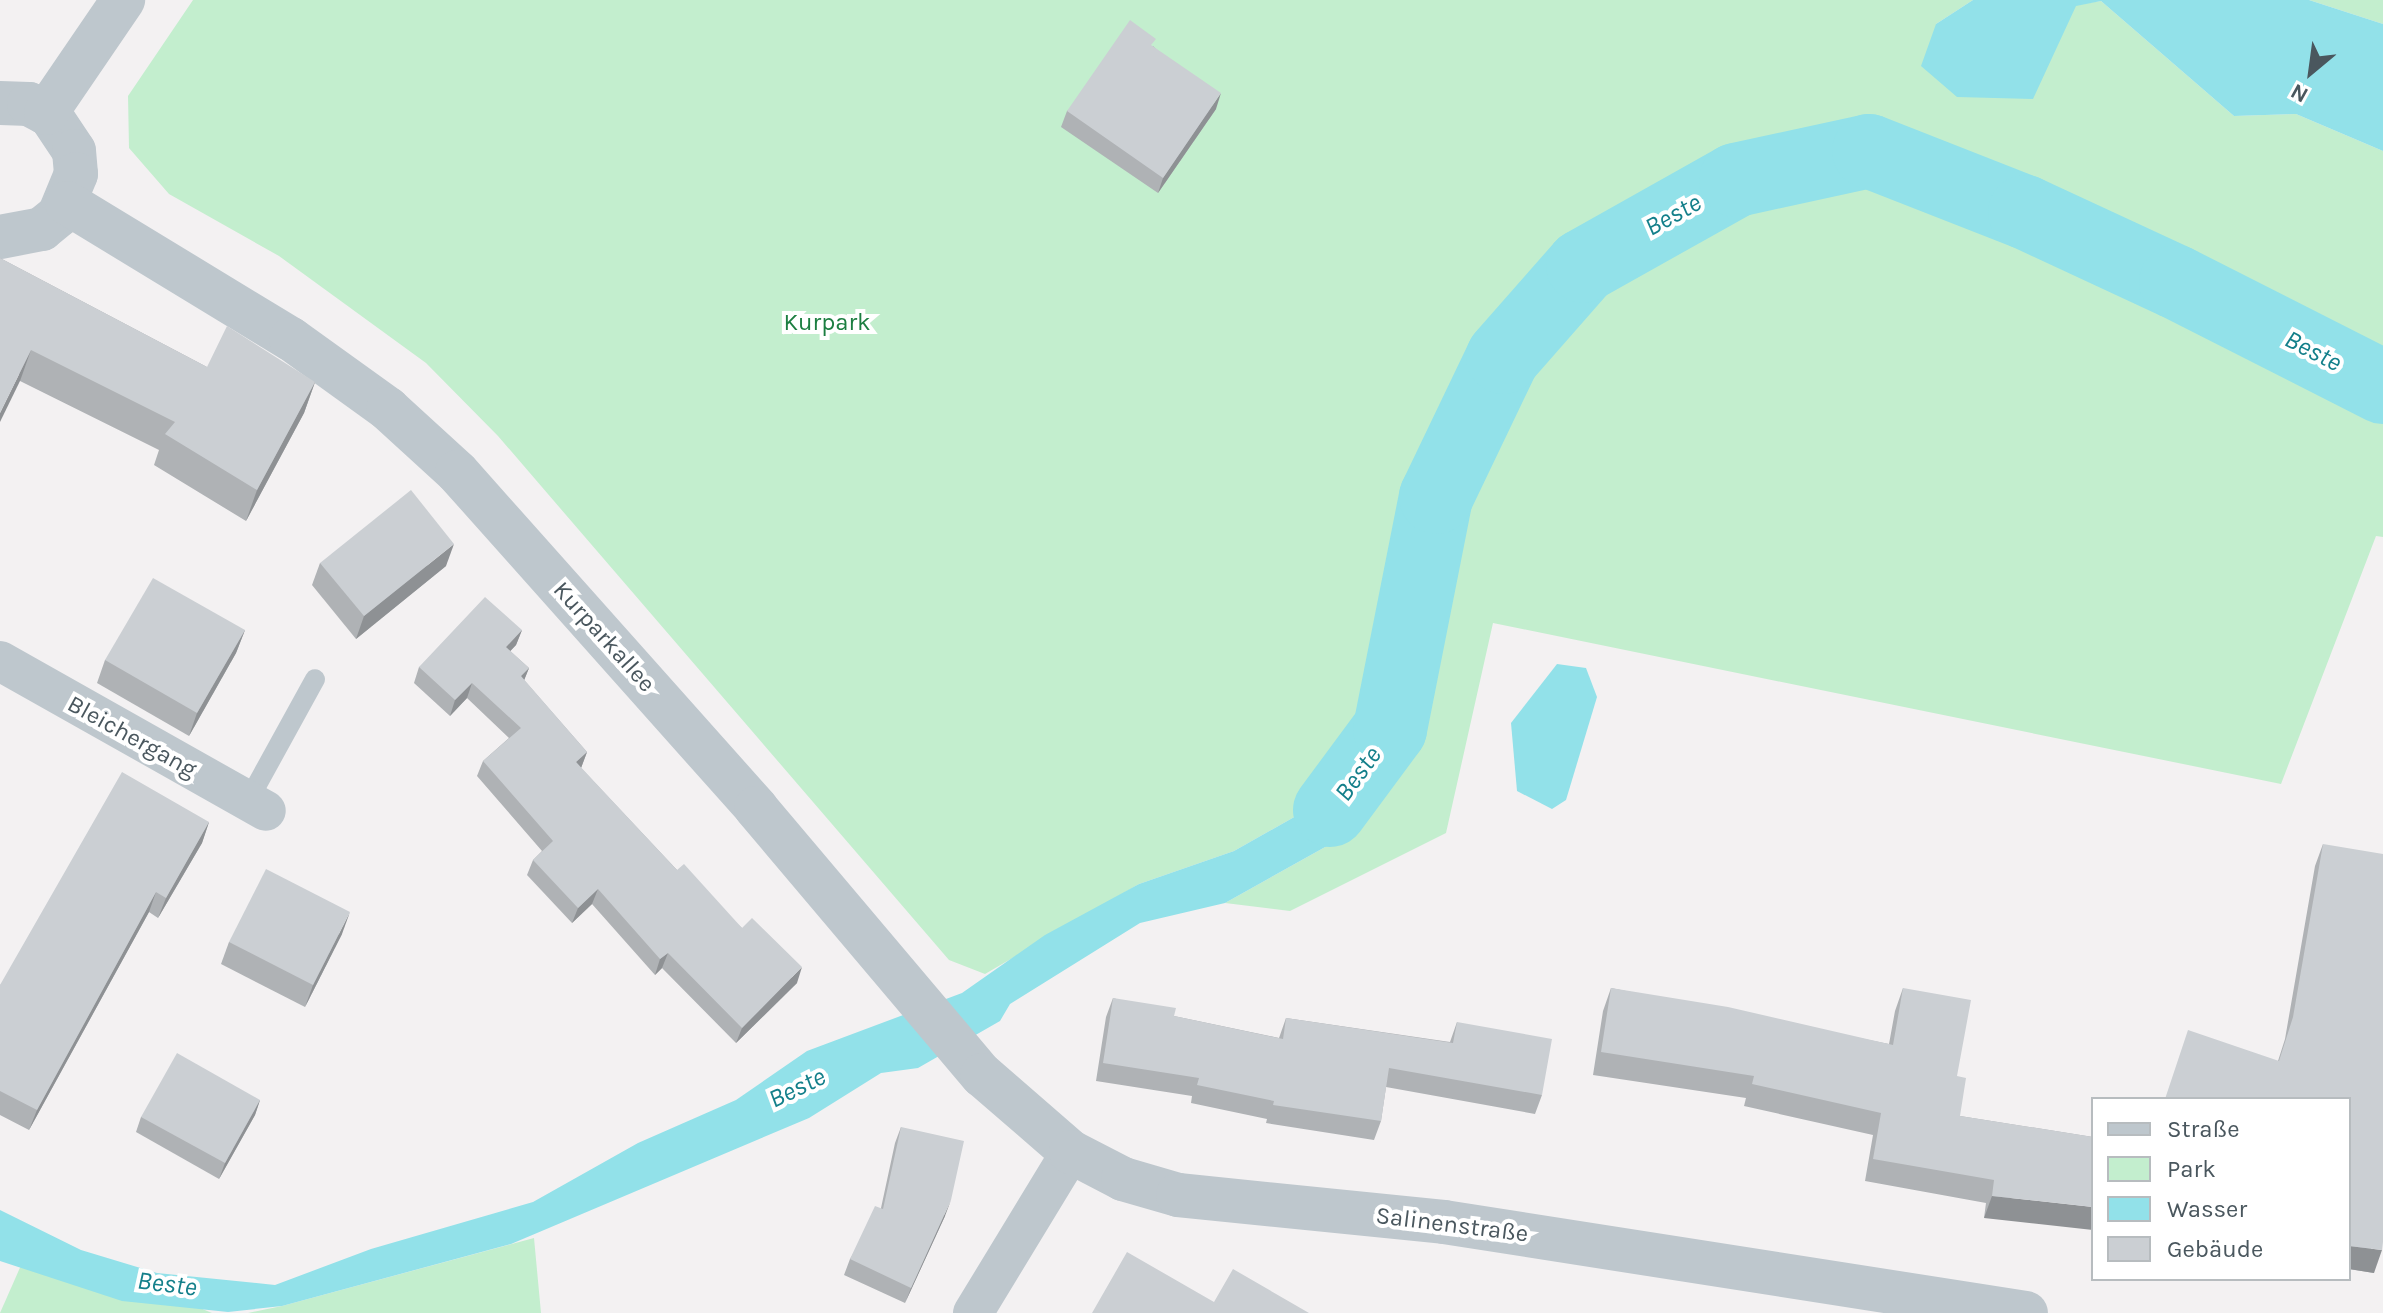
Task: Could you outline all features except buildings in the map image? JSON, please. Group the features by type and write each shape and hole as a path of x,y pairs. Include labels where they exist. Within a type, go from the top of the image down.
{"street":[{"path":"46,113 123,0"},
{"path":"0,103 29,104 46,113 65,131 74,151 76,174 67,203 42,229 0,237"},
{"name":"Kurparkallee","path":"67,203 291,339 388,409 457,472 890,963 982,1075 1071,1152"},
{"name":"Bleichergang","path":"0,661 257,806"},
{"path":"973,1313 1071,1152"},
{"name":"Salinenstraße","path":"1071,1152 1123,1179 1178,1195 1444,1222 2026,1313"}],"lane":[{"path":"257,806 315,679"}],"green space":[{"name":"Kurpark","path":"193,0 1973,0 1936,24 2101,1 2234,116 2296,114 2383,151 2383,537 2376,536 2281,784 1493,623 1446,833 1290,911 1225,903 1327,846 1404,765 1390,730 1326,799 1234,851 1139,884 985,974 949,960 498,436 426,363 279,256 169,194 129,148 128,96"},
{"path":"2309,0 2383,0 2383,24"},
{"path":"534,1238 541,1313 248,1313 282,1306"},
{"path":"30,1245 130,1279 212,1313 0,1313"}],"water":[{"path":"1973,0 2309,0 2383,24 2383,151 2296,114 2234,116 2101,1 2076,6 2033,99 1957,97 1921,66 1936,24"},
{"path":"1557,664 1586,668 1597,697 1566,800 1552,809 1517,791 1511,723"},
{"path":"1390,729 1404,765 1377,806 1327,846 1225,903 1140,923 1010,1004 1000,1021 918,1068 881,1073 809,1118 511,1244 282,1306 228,1312 122,1301 0,1261 0,1210 81,1250 157,1273 275,1285 371,1249 533,1202 638,1143 736,1100 807,1051 962,993 1045,935 1139,884 1234,851 1326,799"}],"waterway":[{"name":"Beste","path":"1330,810 1390,729 1436,497 1503,357 1583,266 1736,180 1869,151 2025,212 2176,282 2383,387"}]}
